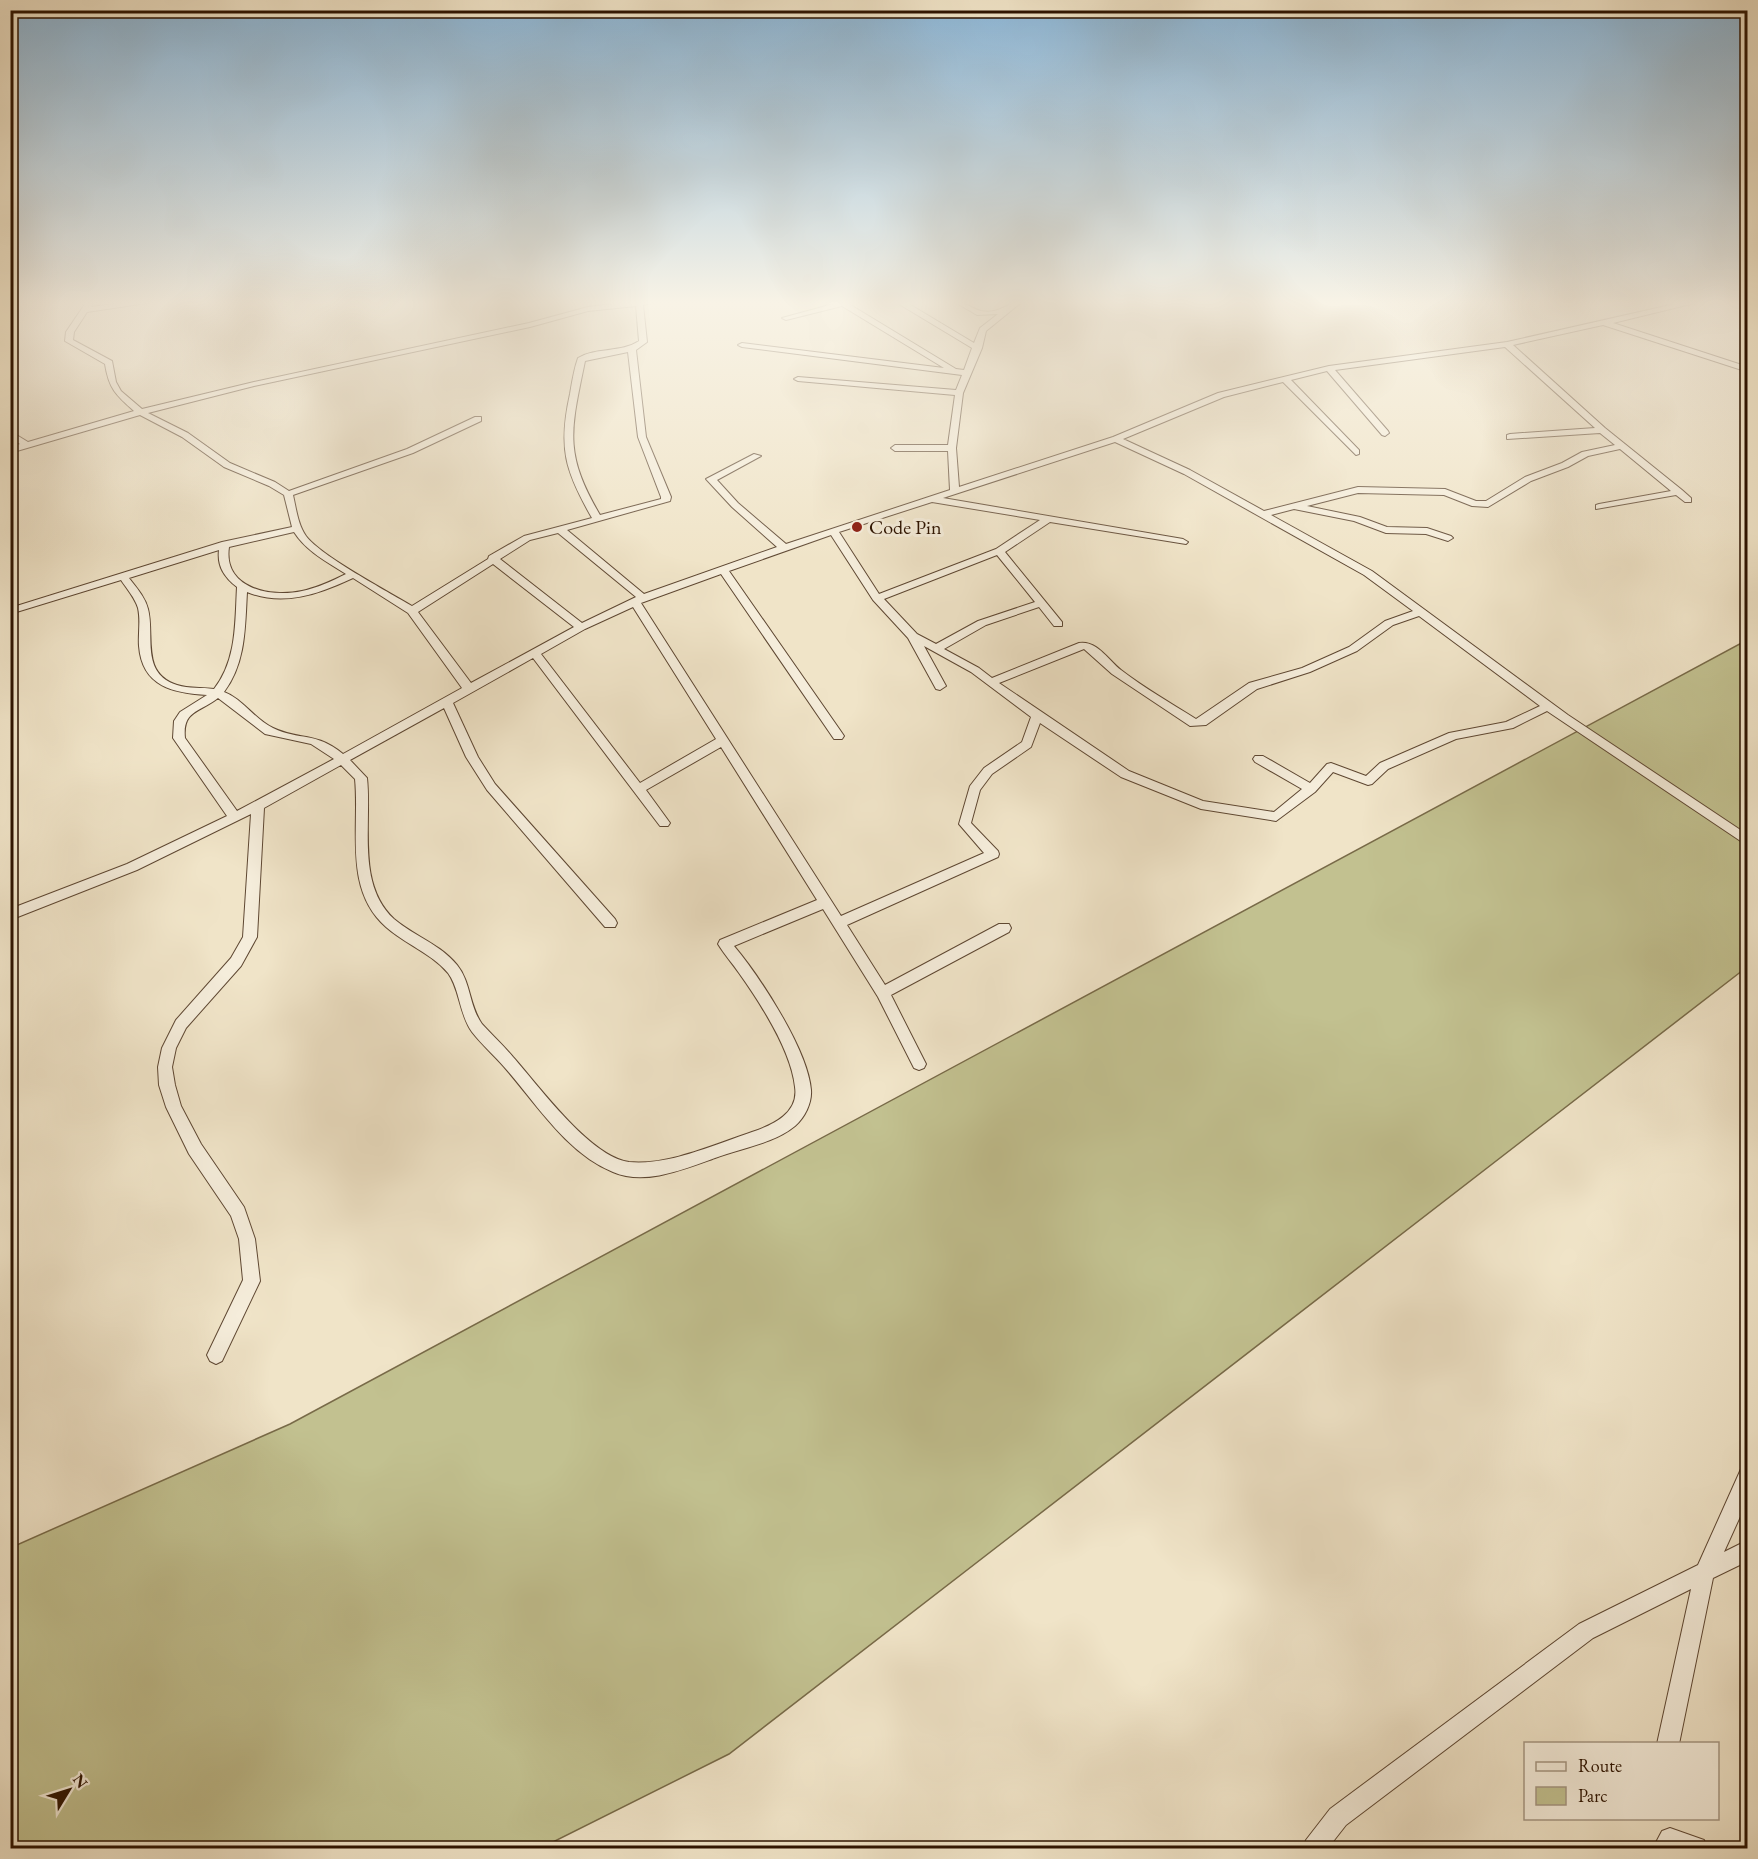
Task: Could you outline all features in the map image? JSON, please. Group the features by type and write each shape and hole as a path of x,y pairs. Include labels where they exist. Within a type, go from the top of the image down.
{"street":[{"path":"115,388 140,412 178,431 227,465 272,484 288,494 297,529 310,547 412,611 469,689"},
{"path":"10,450 140,412 239,388"},
{"path":"574,388 567,420 567,454 582,495 598,520"},
{"path":"412,611 492,558 527,538 558,528 660,504 666,497 642,437 636,388"},
{"path":"899,388 959,393"},
{"path":"955,490 952,448 954,419 961,388"},
{"path":"10,915 132,867 258,806 581,627 639,600 929,498 1116,439 1221,395 1250,388"},
{"path":"1294,388 1356,452"},
{"path":"1346,388 1385,433"},
{"path":"1555,388 1602,430 1688,500"},
{"path":"288,494 410,451 478,419"},
{"path":"1510,437 1602,430"},
{"path":"10,433 26,445"},
{"path":"1116,439 1187,472 1368,573 1547,706 1748,843"},
{"path":"1263,514 1289,505 1358,490 1445,492 1475,504 1488,504 1528,479 1565,465 1585,454 1621,446"},
{"path":"895,448 952,448"},
{"path":"758,456 711,478 735,505 784,548"},
{"path":"1599,507 1679,492"},
{"path":"929,498 1183,542"},
{"path":"1289,505 1357,519 1386,530 1427,531 1448,538"},
{"path":"877,597 999,551 1047,520"},
{"path":"558,528 639,600 722,741 883,993 919,1064"},
{"path":"10,610 225,544 297,529"},
{"path":"833,531 877,597 913,636 940,686"},
{"path":"225,544 221,555 222,565 232,580 262,594 296,596 353,574"},
{"path":"999,551 1058,624"},
{"path":"492,558 581,627"},
{"path":"723,570 838,736"},
{"path":"122,575 136,594 144,614 142,648 152,670 171,687 217,693 228,698 269,730 317,742 361,778 362,868 374,902 393,927 442,959 453,970 474,1024 564,1124 600,1159 619,1167 641,1170 677,1164 786,1124 797,1113 803,1100 803,1085 798,1066 762,998 725,944 826,902"},
{"path":"235,817 179,738 177,728 184,715 217,693 229,674 238,645 242,585"},
{"path":"937,648 982,623 1042,603"},
{"path":"993,682 1083,645 1090,647 1116,672 1194,723 1202,722 1253,686 1325,662 1353,649 1389,623 1421,612"},
{"path":"913,636 993,682 1125,774 1201,806 1276,817 1311,789 1331,767 1368,781 1384,766 1453,736 1509,725 1547,706"},
{"path":"535,653 664,823"},
{"path":"447,701 472,757 491,788 610,922"},
{"path":"839,923 993,854 965,824 974,789 988,771 1027,744 1038,715"},
{"path":"638,789 722,741"},
{"path":"1259,759 1311,789"},
{"path":"216,1355 252,1281 247,1239 238,1212 195,1149 174,1107 167,1085 165,1067 169,1048 181,1024 236,962 250,938 258,806"},
{"path":"883,993 1004,928"},
{"path":"1668,1742 1705,1571 1748,1476"},
{"path":"1314,1848 1338,1817 1586,1631 1748,1550"},
{"path":"1664,1848 1670,1839 1696,1848"}],"green space":[{"path":"1747,640 1747,967 729,1754 541,1848 11,1848 10,1548 290,1424"}],"place":[{"name":"Code Pin","path":"857,527"}]}
